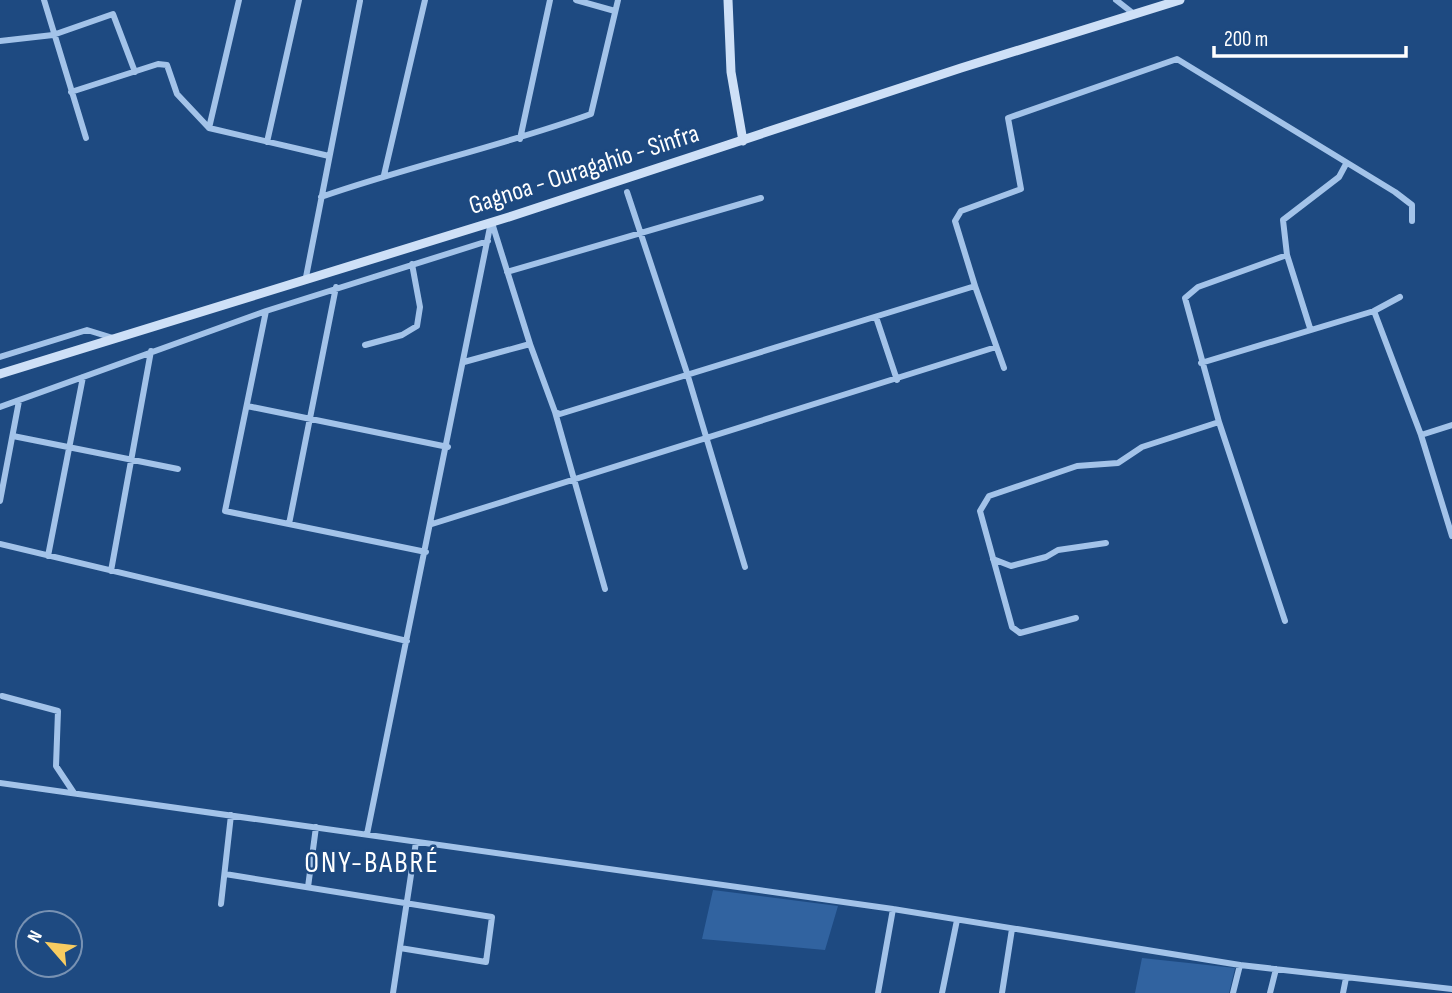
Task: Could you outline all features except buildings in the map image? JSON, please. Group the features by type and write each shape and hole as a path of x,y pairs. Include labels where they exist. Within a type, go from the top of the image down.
{"main road":[{"path":"728,0 731,72 743,141"},
{"name":"Gagnoa - Ouragahio - Sinfra","path":"0,374 306,277 491,222 1180,0"}],"street":[{"path":"44,0 86,138"},
{"path":"209,128 239,0"},
{"path":"267,142 299,0"},
{"path":"384,175 425,0"},
{"path":"520,139 550,0"},
{"path":"576,0 615,11"},
{"path":"321,197 384,175 520,139 591,114 618,0"},
{"path":"1116,0 1134,14"},
{"path":"306,277 360,1"},
{"path":"0,41 53,35 113,15 135,72"},
{"path":"1004,368 955,221 961,211 1021,189 1008,118 1177,59 1412,205 1412,221"},
{"path":"71,92 158,64 167,65 177,94 209,128 329,156"},
{"path":"1310,328 1287,255 1283,220 1339,177 1346,164"},
{"path":"627,192 687,373 745,568"},
{"path":"507,272 761,198"},
{"path":"367,834 448,447 491,222"},
{"path":"491,222 555,412 605,589"},
{"path":"0,407 336,287 488,241"},
{"path":"1286,621 1219,422 1185,298 1198,287 1287,255"},
{"path":"365,345 402,335 417,326 420,307 412,264"},
{"path":"555,412 559,414 876,317 910,303 975,286"},
{"path":"289,524 336,287"},
{"path":"1201,363 1310,328 1374,311 1400,297"},
{"path":"266,311 225,511 426,552"},
{"path":"1374,311 1421,435 1452,536"},
{"path":"876,317 897,380"},
{"path":"0,357 87,330 113,338"},
{"path":"464,362 530,344"},
{"path":"432,524 996,347"},
{"path":"111,571 151,351"},
{"path":"48,556 83,377"},
{"path":"0,501 19,401"},
{"path":"247,406 448,447"},
{"path":"1076,618 1020,633 1012,627 980,511 989,496 1077,467 1118,463 1142,447 1219,422"},
{"path":"1421,435 1452,425"},
{"path":"13,436 178,469"},
{"path":"993,559 1011,566 1046,557 1058,550 1106,543"},
{"path":"0,544 407,641"},
{"path":"2,696 58,711 56,766 74,793"},
{"path":"0,783 893,909 1240,965 1452,989"},
{"path":"221,904 232,815"},
{"path":"308,887 316,827"},
{"path":"393,993 416,842"},
{"path":"225,874 492,917 486,962 400,948"},
{"path":"878,993 893,909"},
{"path":"942,993 957,920"},
{"path":"1002,993 1012,929"},
{"path":"1233,993 1240,965"},
{"path":"1270,993 1276,969"},
{"path":"1343,993 1346,978"}],"shaded area":[{"path":"713,890 838,906 825,950 702,939"},
{"path":"1142,958 1235,968 1229,993 1135,993"}],"district":[{"name":"ONY-BABRÉ","path":"372,863"}]}
